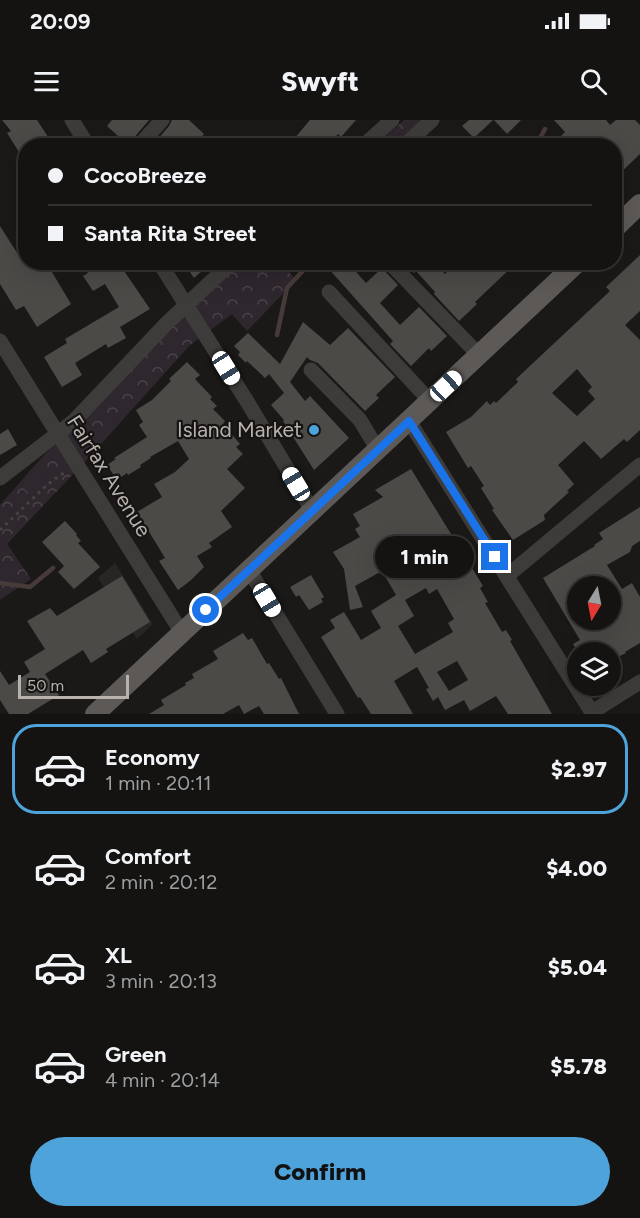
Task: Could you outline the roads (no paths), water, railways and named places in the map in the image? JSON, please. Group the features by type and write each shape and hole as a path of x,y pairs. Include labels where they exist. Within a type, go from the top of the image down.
{"main road":[{"path":"622,221 640,204"},
{"path":"95,714 569,270"}],"street":[{"path":"72,120 83,138"},
{"path":"146,138 162,120"},
{"path":"372,138 392,120"},
{"path":"413,138 432,120"},
{"path":"164,270 248,402 312,510"},
{"path":"0,478 74,421 186,305 223,270"},
{"path":"397,270 479,355"},
{"path":"329,292 430,401"},
{"name":"Fairfax Avenue","path":"0,341 182,633"},
{"path":"311,370 360,420 378,450"},
{"path":"409,421 592,713 640,682"},
{"path":"507,576 640,465"},
{"path":"249,570 336,714"}],"waterway":[{"path":"540,138 545,129"},
{"path":"277,335 287,288 304,270"},
{"path":"0,583 30,587 53,568"}],"place":[{"name":"Island Market","path":"314,430"}]}
